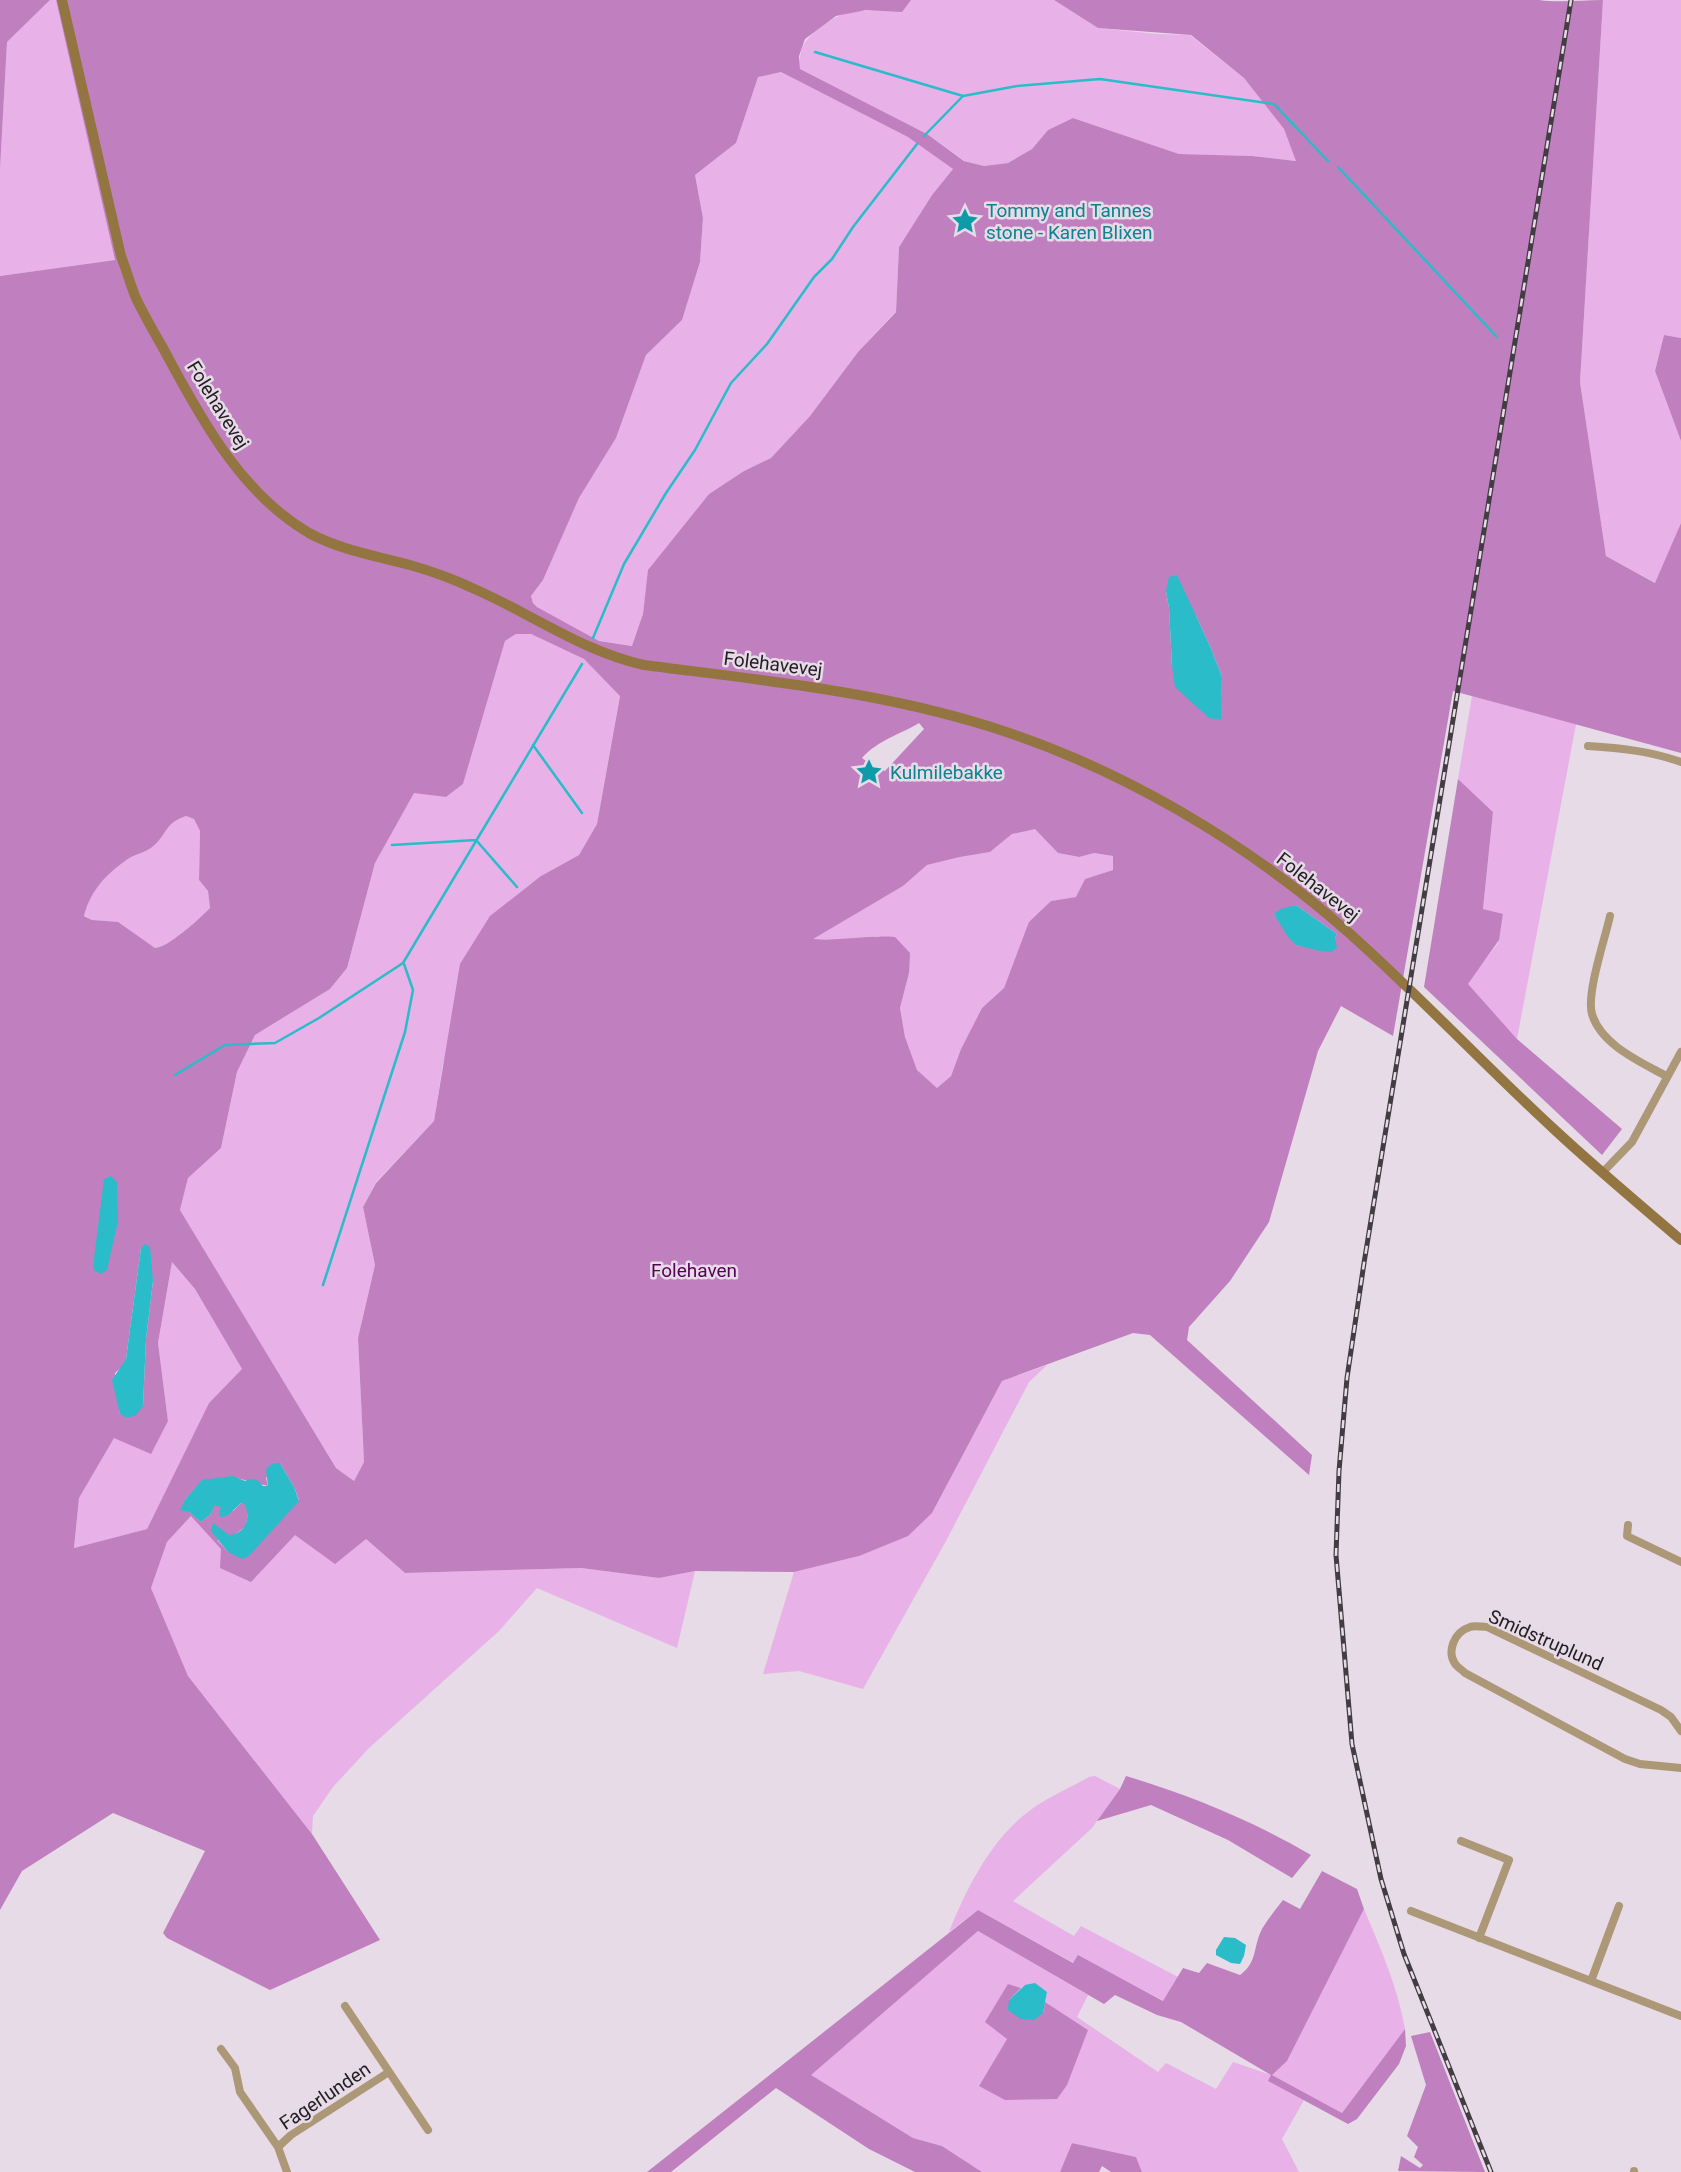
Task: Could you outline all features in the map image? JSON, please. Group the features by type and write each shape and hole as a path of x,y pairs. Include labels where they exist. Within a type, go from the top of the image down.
{"street":[{"name":"Folehavevej","path":"62,0 121,256 135,296 214,439 244,478 278,510 309,532 340,547 414,566 456,581 498,599 582,645 618,659 644,665 841,691 932,711 989,726 1055,750 1142,792 1238,849 1330,917 1602,1173 1681,1240"},
{"path":"1588,746 1628,749 1681,762"},
{"path":"1610,916 1591,998 1592,1013 1598,1027 1610,1040 1631,1056 1667,1076"},
{"path":"1602,1173 1632,1142 1681,1052"},
{"path":"1628,1525 1627,1536 1681,1562"},
{"name":"Smidstruplund","path":"1681,1731 1671,1717 1661,1710 1487,1627 1472,1626 1459,1632 1453,1643 1455,1664 1465,1673 1625,1759 1640,1764 1681,1768"},
{"path":"1461,1841 1509,1860 1479,1938"},
{"path":"1591,1980 1619,1906"},
{"path":"1411,1911 1681,2016"},
{"name":"Fagerlunden","path":"345,2006 428,2130"},
{"name":"Fagerlunden","path":"221,2049 234,2068 240,2092 278,2147 287,2172"},
{"name":"Fagerlunden","path":"278,2147 291,2135 389,2072"}],"shaded area":[{"path":"50,0 56,0 115,260 0,276 0,169 7,42"},
{"path":"911,0 1054,0 1098,28 1190,35 1244,78 1284,129 1297,161 1252,156 1179,154 1073,118 1048,130 1032,149 1008,163 984,166 965,161 927,134 800,69 800,55 807,40 831,20 850,12 902,11"},
{"path":"1603,0 1681,0 1681,338 1664,335 1655,371 1681,441 1681,523 1656,583 1606,556 1580,382"},
{"path":"781,72 909,137 953,169 932,195 899,247 896,311 858,352 810,416 771,458 744,471 709,494 649,569 643,614 633,646 599,641 537,607 531,596 543,580 579,498 616,438 646,355 682,320 700,262 703,218 695,175 736,143 758,76"},
{"path":"516,634 531,634 584,659 620,695 597,824 579,855 541,876 443,1064 434,1121 376,1182 363,1207 375,1265 358,1338 364,1462 354,1481 336,1468 180,1210 188,1178 221,1148 237,1072 255,1035 330,989 347,968 375,863 414,792 446,797 463,784 505,641"},
{"path":"1472,696 1576,724 1517,1039 1467,984 1498,943 1503,915 1483,909 1493,812 1458,779"},
{"path":"186,816 194,819 200,831 199,880 208,891 210,908 205,913 176,938 155,948 118,923 92,920 84,915 96,889 115,868 151,848 169,826"},
{"path":"1035,828 1058,853 1078,857 1094,853 1113,856 1113,870 1085,879 1077,897 1051,901 1030,922 1004,988 982,1008 961,1049 951,1076 937,1088 917,1070 905,1037 900,1008 909,973 879,936 859,939 812,939 903,886 927,865 990,852 1012,834"},
{"path":"172,1262 195,1289 242,1369 209,1403 147,1529 74,1548 79,1498 114,1437 168,1421 158,1343"},
{"path":"1047,1365 1029,1382 946,1541 863,1689 799,1671 763,1674 794,1572 859,1556 932,1513 1002,1381"},
{"path":"191,1516 295,1535 366,1539 405,1573 581,1568 659,1578 695,1571 677,1648 537,1588 499,1631 369,1748 333,1787 313,1816 312,1834 188,1676 151,1588 167,1542"},
{"path":"1095,1776 1120,1789 1092,1828 1013,1901 1074,1936 1081,1926 1178,1977 1164,2001 1079,1956 1074,1963 978,1910 949,1932 979,1869 1011,1827 1039,1804"},
{"path":"1364,1909 1393,1983 1405,2029 1342,2113 1272,2075 1269,2081 1304,2100 1282,2139 1299,2172 1142,2172 1136,2157 1072,2143 1060,2172 982,2172 942,2146 913,2138 810,2075 978,1931 1088,1995 1077,2017 1158,2072 1166,2063 1216,2089 1233,2062 1271,2075 1287,2061","holes":["1008,1984 1021,1988 1025,1985 1047,1992 1045,2002 1088,2030 979,2086 1007,2039"]}],"green space":[{"path":"0,0 50,0 7,42 0,169"},
{"name":"Folehaven","path":"56,0 911,0 902,12 866,10 836,16 805,39 799,56 800,69 927,134 964,161 984,166 1008,163 1032,149 1048,130 1073,118 1179,154 1252,156 1296,161 1284,129 1244,78 1191,35 1098,28 1054,0 1603,0 1580,382 1606,556 1655,583 1681,523 1681,753 1453,691 1393,1036 1341,1006 1318,1051 1269,1222 1230,1281 1189,1327 1187,1340 1312,1455 1309,1475 1150,1335 1133,1333 1002,1381 932,1513 908,1536 859,1556 794,1572 695,1571 659,1578 581,1568 405,1573 366,1539 335,1564 295,1535 251,1582 220,1568 221,1549 191,1516 167,1542 151,1588 188,1676 312,1834 380,1940 270,1990 167,1938 163,1933 205,1851 113,1813 22,1871 0,1910 0,276 115,260","holes":["781,72 908,137 953,169 932,195 899,247 896,312 858,352 810,416 771,458 744,471 709,494 648,570 643,614 632,646 599,641 537,607 531,596 543,580 579,498 616,438 646,355 682,320 700,262 703,218 695,175 736,143 758,77","1166,591 1196,616 1210,646 1222,677 1220,720 1172,666 1169,608","516,634 531,634 584,659 620,696 597,824 579,855 541,876 490,916 460,964 434,1121 376,1183 363,1207 375,1265 358,1338 364,1462 354,1481 336,1468 180,1210 188,1178 221,1148 237,1072 255,1035 330,989 347,968 375,863 414,793 446,797 463,784 505,641","919,723 924,729 885,771 862,758 889,738","186,816 194,819 200,831 199,880 208,891 210,908 176,938 155,948 118,922 92,920 84,916 91,897 108,875 131,857 151,848 169,826","1035,829 1058,853 1079,857 1094,853 1113,856 1113,870 1085,879 1076,897 1051,901 1029,922 1004,988 982,1008 961,1049 951,1076 937,1088 917,1070 905,1037 900,1008 909,973 910,953 895,937 813,939 903,886 927,865 990,852 1012,834","1296,905 1337,934 1335,938 1308,947 1296,945 1274,914","141,1248 153,1281 146,1339 143,1406 120,1414 115,1373 126,1359","172,1262 195,1289 242,1369 209,1403 147,1529 74,1548 79,1498 114,1438 151,1454 168,1421 158,1343","280,1463 299,1500 228,1552 217,1540 234,1535 246,1526 246,1505 241,1503 233,1511 215,1504 210,1515 201,1522 189,1512 185,1500 202,1481 233,1477 268,1486 266,1478"]},
{"path":"1664,335 1681,338 1681,441 1655,371"},
{"path":"1458,779 1493,812 1483,909 1503,914 1499,940 1468,984 1517,1039 1622,1129 1602,1155 1424,987"},
{"path":"1126,1776 1221,1810 1311,1855 1292,1878 1228,1840 1151,1805 1097,1821"},
{"path":"1322,1871 1357,1889 1364,1909 1287,2061 1272,2075 1342,2113 1405,2029 1406,2046 1399,2064 1357,2119 1348,2124 1268,2081 1271,2075 1181,2022 1157,2015 1115,1995 1104,2004 978,1931 811,2075 913,2138 942,2146 982,2172 915,2172 869,2149 776,2088 671,2172 647,2172 978,1910 1073,1963 1078,1955 1163,2001 1183,1968 1199,1973 1207,1963 1240,1975 1250,1965 1262,1929 1283,1900 1300,1909"},
{"path":"1008,1984 1021,1988 1009,2000 1043,2013 1045,2002 1088,2030 1067,2085 1057,2099 1005,2100 979,2086 1007,2039 985,2022"},
{"path":"1430,2032 1485,2172 1398,2171 1401,2156 1420,2168 1423,2165 1414,2157 1418,2147 1407,2136 1426,2085 1411,2036"},
{"path":"1072,2143 1136,2157 1142,2172 1111,2172 1102,2166 1099,2172 1060,2172"}],"water":[{"path":"1177,575 1222,677 1221,720 1209,718 1175,687 1166,591 1169,577"},
{"path":"1296,905 1337,934 1337,948 1331,952 1320,951 1296,945 1288,937 1274,914"},
{"path":"111,1176 117,1182 118,1221 107,1270 101,1274 95,1271 93,1266 104,1179"},
{"path":"145,1244 150,1247 153,1281 146,1339 143,1406 136,1415 127,1418 120,1414 112,1380 126,1359 141,1248"},
{"path":"275,1463 280,1463 299,1501 249,1556 242,1559 228,1552 211,1531 213,1523 229,1535 243,1529 247,1520 245,1505 241,1503 227,1516 220,1517 221,1507 215,1505 210,1515 201,1522 189,1512 180,1510 202,1480 233,1476 245,1481 255,1479 263,1486 268,1486 266,1470"},
{"path":"1224,1937 1235,1938 1246,1945 1240,1964 1231,1963 1216,1955"},
{"path":"1035,1983 1047,1992 1043,2013 1034,2020 1021,2019 1008,2010 1009,2000 1025,1985"}],"waterway":[{"path":"815,52 963,96"},
{"path":"924,136 963,96 1017,86 1100,79 1274,104 1328,161"},
{"path":"593,638 624,564 695,450 731,383 767,344 814,277 832,259 853,227 917,144"},
{"path":"1338,167 1497,337"},
{"path":"175,1075 225,1045 275,1043 319,1018 403,963 582,664"},
{"path":"533,745 582,813"},
{"path":"392,845 476,840 517,887"},
{"path":"323,1285 405,1032 413,990 404,964"}],"railway":[{"path":"1491,2172 1404,1954 1381,1879 1352,1744 1336,1555 1339,1471 1347,1378 1364,1263 1571,0"}],"place":[{"name":"Tommy and Tannes stone - Karen Blixen","path":"965,221"},
{"name":"Kulmilebakke","path":"869,772"}]}
